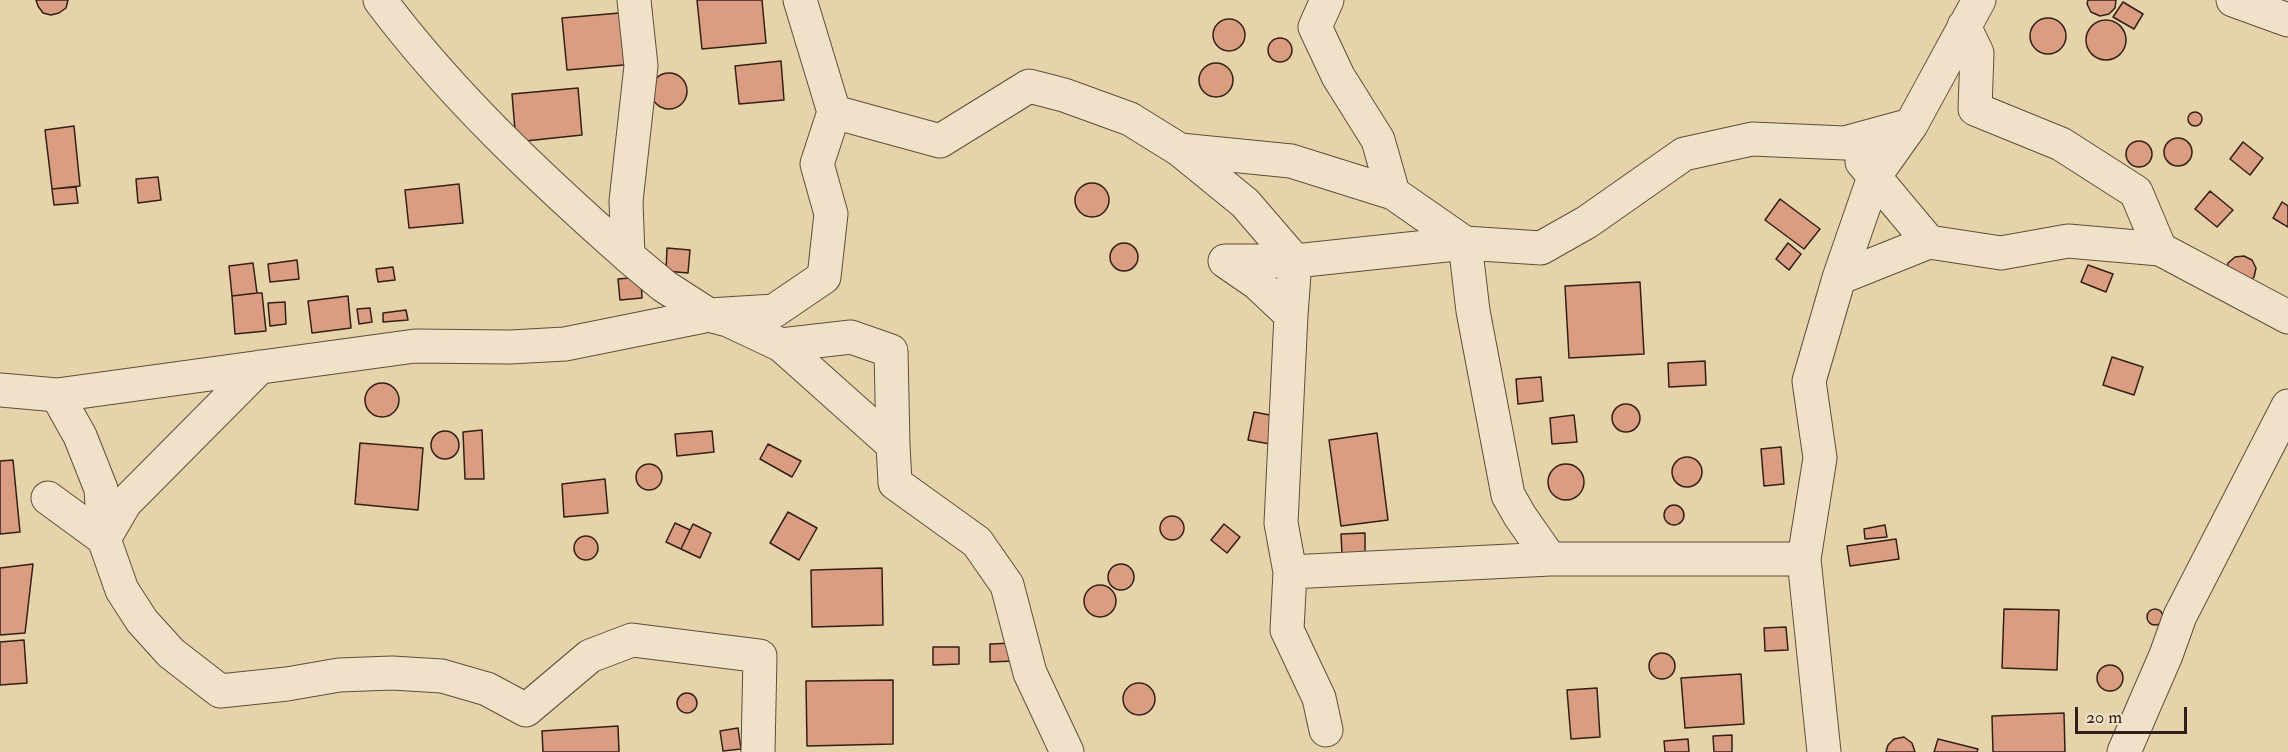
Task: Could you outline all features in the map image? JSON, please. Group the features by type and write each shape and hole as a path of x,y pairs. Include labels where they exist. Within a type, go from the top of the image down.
{"street":[{"path":"380,0 413,45 482,119 548,184 628,256 664,286 709,315 728,320 782,345 893,445"},
{"path":"628,256 626,201 641,66 634,0"},
{"path":"0,390 57,395 415,346 510,347 565,344 709,315 774,311 824,277 831,214 817,164 834,112 800,0"},
{"path":"1327,0 1315,27 1338,76 1378,140 1393,193"},
{"path":"2233,0 2288,20"},
{"path":"1824,752 1804,560 1820,458 1809,381 1839,278 1874,177 1911,125 1971,13"},
{"path":"1971,13 1977,53 1975,109 2061,144 2136,192 2160,249"},
{"path":"834,112 940,141 1029,86 1064,94 1130,119 1180,150 1245,203 1295,261 1281,523 1290,572 1287,630 1319,698 1326,730"},
{"path":"1291,315 1257,283 1225,261 1295,261 1465,243 1541,248 1587,222 1684,154 1752,139 1845,143 1911,125"},
{"path":"1845,143 1929,242"},
{"path":"1180,150 1291,161 1393,193 1465,243 1473,310 1508,495 1550,559"},
{"path":"1839,278 1929,242 2001,253 2068,241 2160,249 2288,317"},
{"path":"782,345 851,337 891,351 895,483 976,542 1007,585 1030,673 1067,752"},
{"path":"104,539 125,503 260,367"},
{"path":"57,395 80,435 101,489 104,539 122,590 142,621 171,653 220,691 286,684 339,675 392,673 442,676 487,689 526,710 590,656 632,640 760,656 758,752"},
{"path":"2124,752 2166,655 2180,616 2288,406"},
{"path":"48,498 104,539"},
{"path":"1290,572 1550,559 1804,560"}],"building":[{"path":"36,0 68,0 66,8 51,15 43,13"},
{"path":"697,0 762,0 766,43 702,49"},
{"path":"2088,0 2116,0 2115,8 2109,14 2100,16 2091,12 2087,4"},
{"path":"2123,2 2143,14 2134,29 2113,17"},
{"path":"631,12 635,64 567,70 562,18"},
{"path":"2048,18 2061,23 2066,36 2061,49 2048,54 2035,49 2030,36 2035,23"},
{"path":"1229,19 1240,24 1245,35 1240,46 1229,51 1218,46 1213,35 1218,24"},
{"path":"2106,20 2120,26 2126,40 2120,54 2106,60 2092,54 2086,40 2092,26"},
{"path":"1280,38 1285,39 1291,45 1291,55 1285,61 1280,62 1275,61 1269,55 1268,50 1269,45 1275,39"},
{"path":"781,61 784,100 739,104 735,66"},
{"path":"1216,63 1228,68 1233,80 1228,92 1216,97 1204,92 1199,80 1204,68"},
{"path":"669,73 681,79 687,91 681,103 669,109 657,103 651,91 657,79"},
{"path":"578,88 582,135 516,142 512,94"},
{"path":"2195,112 2200,114 2202,119 2200,124 2195,126 2190,124 2188,119 2190,114"},
{"path":"74,126 80,186 52,189 45,130"},
{"path":"2178,138 2188,142 2192,152 2188,162 2178,166 2168,162 2164,152 2168,142"},
{"path":"2139,141 2148,145 2152,154 2148,163 2139,167 2130,163 2126,154 2130,145"},
{"path":"2243,142 2263,158 2250,175 2230,159"},
{"path":"158,177 161,200 138,203 136,179"},
{"path":"1092,183 1104,188 1109,200 1104,212 1092,217 1080,212 1075,200 1080,188"},
{"path":"459,184 463,223 409,228 405,190"},
{"path":"76,187 78,203 54,205 52,189"},
{"path":"2210,191 2233,210 2217,227 2195,209"},
{"path":"1780,199 1820,229 1804,249 1765,220"},
{"path":"2282,202 2288,206 2288,227 2273,218"},
{"path":"1124,243 1134,247 1138,257 1134,267 1124,271 1114,267 1110,257 1114,247"},
{"path":"1788,243 1801,254 1789,270 1776,259"},
{"path":"667,248 690,250 688,273 666,271"},
{"path":"2244,256 2252,260 2256,268 2254,277 2248,283 2227,272 2228,263 2235,257"},
{"path":"297,260 299,279 270,282 268,264"},
{"path":"253,263 257,293 232,296 229,266"},
{"path":"2088,265 2113,274 2106,292 2081,282"},
{"path":"393,267 395,280 378,282 376,269"},
{"path":"641,277 642,298 620,300 618,279"},
{"path":"1640,282 1644,354 1569,358 1565,286"},
{"path":"262,293 266,331 235,334 232,296"},
{"path":"348,296 351,328 312,333 308,301"},
{"path":"285,302 286,324 270,326 268,303"},
{"path":"370,308 372,322 359,324 357,309"},
{"path":"406,310 408,320 383,322 383,313"},
{"path":"2112,357 2143,367 2134,395 2103,385"},
{"path":"1705,361 1706,385 1669,387 1668,363"},
{"path":"1541,377 1543,401 1518,404 1516,379"},
{"path":"382,383 394,388 399,400 394,412 382,417 370,412 365,400 370,388"},
{"path":"1626,404 1636,408 1640,418 1636,428 1626,432 1616,428 1612,418 1616,408"},
{"path":"1254,412 1275,416 1270,444 1248,440"},
{"path":"1574,415 1577,442 1552,444 1550,418"},
{"path":"482,430 484,479 465,479 463,432"},
{"path":"445,431 455,435 459,445 455,455 445,459 435,455 431,445 435,435"},
{"path":"712,431 714,452 677,456 675,434"},
{"path":"1377,433 1388,520 1341,526 1329,440"},
{"path":"360,443 423,448 418,510 355,504"},
{"path":"768,444 801,461 792,477 760,459"},
{"path":"1781,447 1784,484 1764,486 1761,449"},
{"path":"1687,457 1693,458 1701,466 1701,478 1693,486 1687,487 1681,486 1673,478 1672,472 1673,466 1681,458"},
{"path":"13,460 20,532 0,534 0,461"},
{"path":"649,464 658,468 662,477 658,486 649,490 640,486 636,477 640,468"},
{"path":"1566,464 1578,470 1584,482 1578,494 1566,500 1554,494 1548,482 1554,470"},
{"path":"605,479 608,513 564,517 562,484"},
{"path":"1674,505 1681,508 1684,515 1681,522 1674,525 1667,522 1664,515 1667,508"},
{"path":"788,512 817,528 799,560 770,543"},
{"path":"1172,516 1180,520 1184,528 1180,536 1172,540 1164,536 1160,528 1164,520"},
{"path":"675,523 690,530 681,549 666,542"},
{"path":"693,524 711,533 700,558 681,549"},
{"path":"1224,524 1240,537 1227,553 1211,540"},
{"path":"1885,525 1887,537 1865,539 1864,529"},
{"path":"1365,533 1365,552 1342,554 1341,534"},
{"path":"586,536 595,539 598,548 595,557 586,560 577,557 574,548 577,539"},
{"path":"1896,539 1899,559 1850,566 1847,546"},
{"path":"33,564 25,633 0,635 0,568"},
{"path":"1121,564 1130,568 1134,577 1130,586 1121,590 1112,586 1108,577 1112,568"},
{"path":"882,568 883,625 812,627 811,570"},
{"path":"1100,585 1111,590 1116,601 1111,612 1100,617 1089,612 1084,601 1089,590"},
{"path":"2004,609 2059,610 2057,670 2002,668"},
{"path":"2155,609 2161,611 2163,617 2161,623 2155,625 2149,623 2147,617 2149,611"},
{"path":"1786,627 1788,650 1765,651 1764,628"},
{"path":"24,640 27,683 0,685 0,642"},
{"path":"1014,643 1014,661 990,662 990,644"},
{"path":"933,647 959,647 959,664 933,665"},
{"path":"1662,653 1671,657 1675,666 1671,675 1662,679 1653,675 1649,666 1653,657"},
{"path":"2110,665 2119,669 2123,678 2119,687 2110,691 2101,687 2097,678 2101,669"},
{"path":"1741,674 1744,724 1685,728 1681,678"},
{"path":"893,680 893,744 807,746 806,681"},
{"path":"1139,683 1150,688 1155,699 1150,710 1139,715 1128,710 1123,699 1128,688"},
{"path":"1597,688 1600,737 1571,739 1567,690"},
{"path":"683,693 691,693 697,699 697,707 691,713 683,713 677,707 677,699"},
{"path":"2064,713 2065,752 1993,752 1992,716"},
{"path":"618,726 619,752 543,752 542,731"},
{"path":"738,728 741,749 723,751 720,731"},
{"path":"1732,735 1732,752 1714,752 1713,736"},
{"path":"1904,737 1912,743 1915,752 1886,752 1888,745 1894,739"},
{"path":"1688,739 1689,752 1665,752 1664,741"},
{"path":"1938,739 1978,749 1977,752 1934,752"}]}
